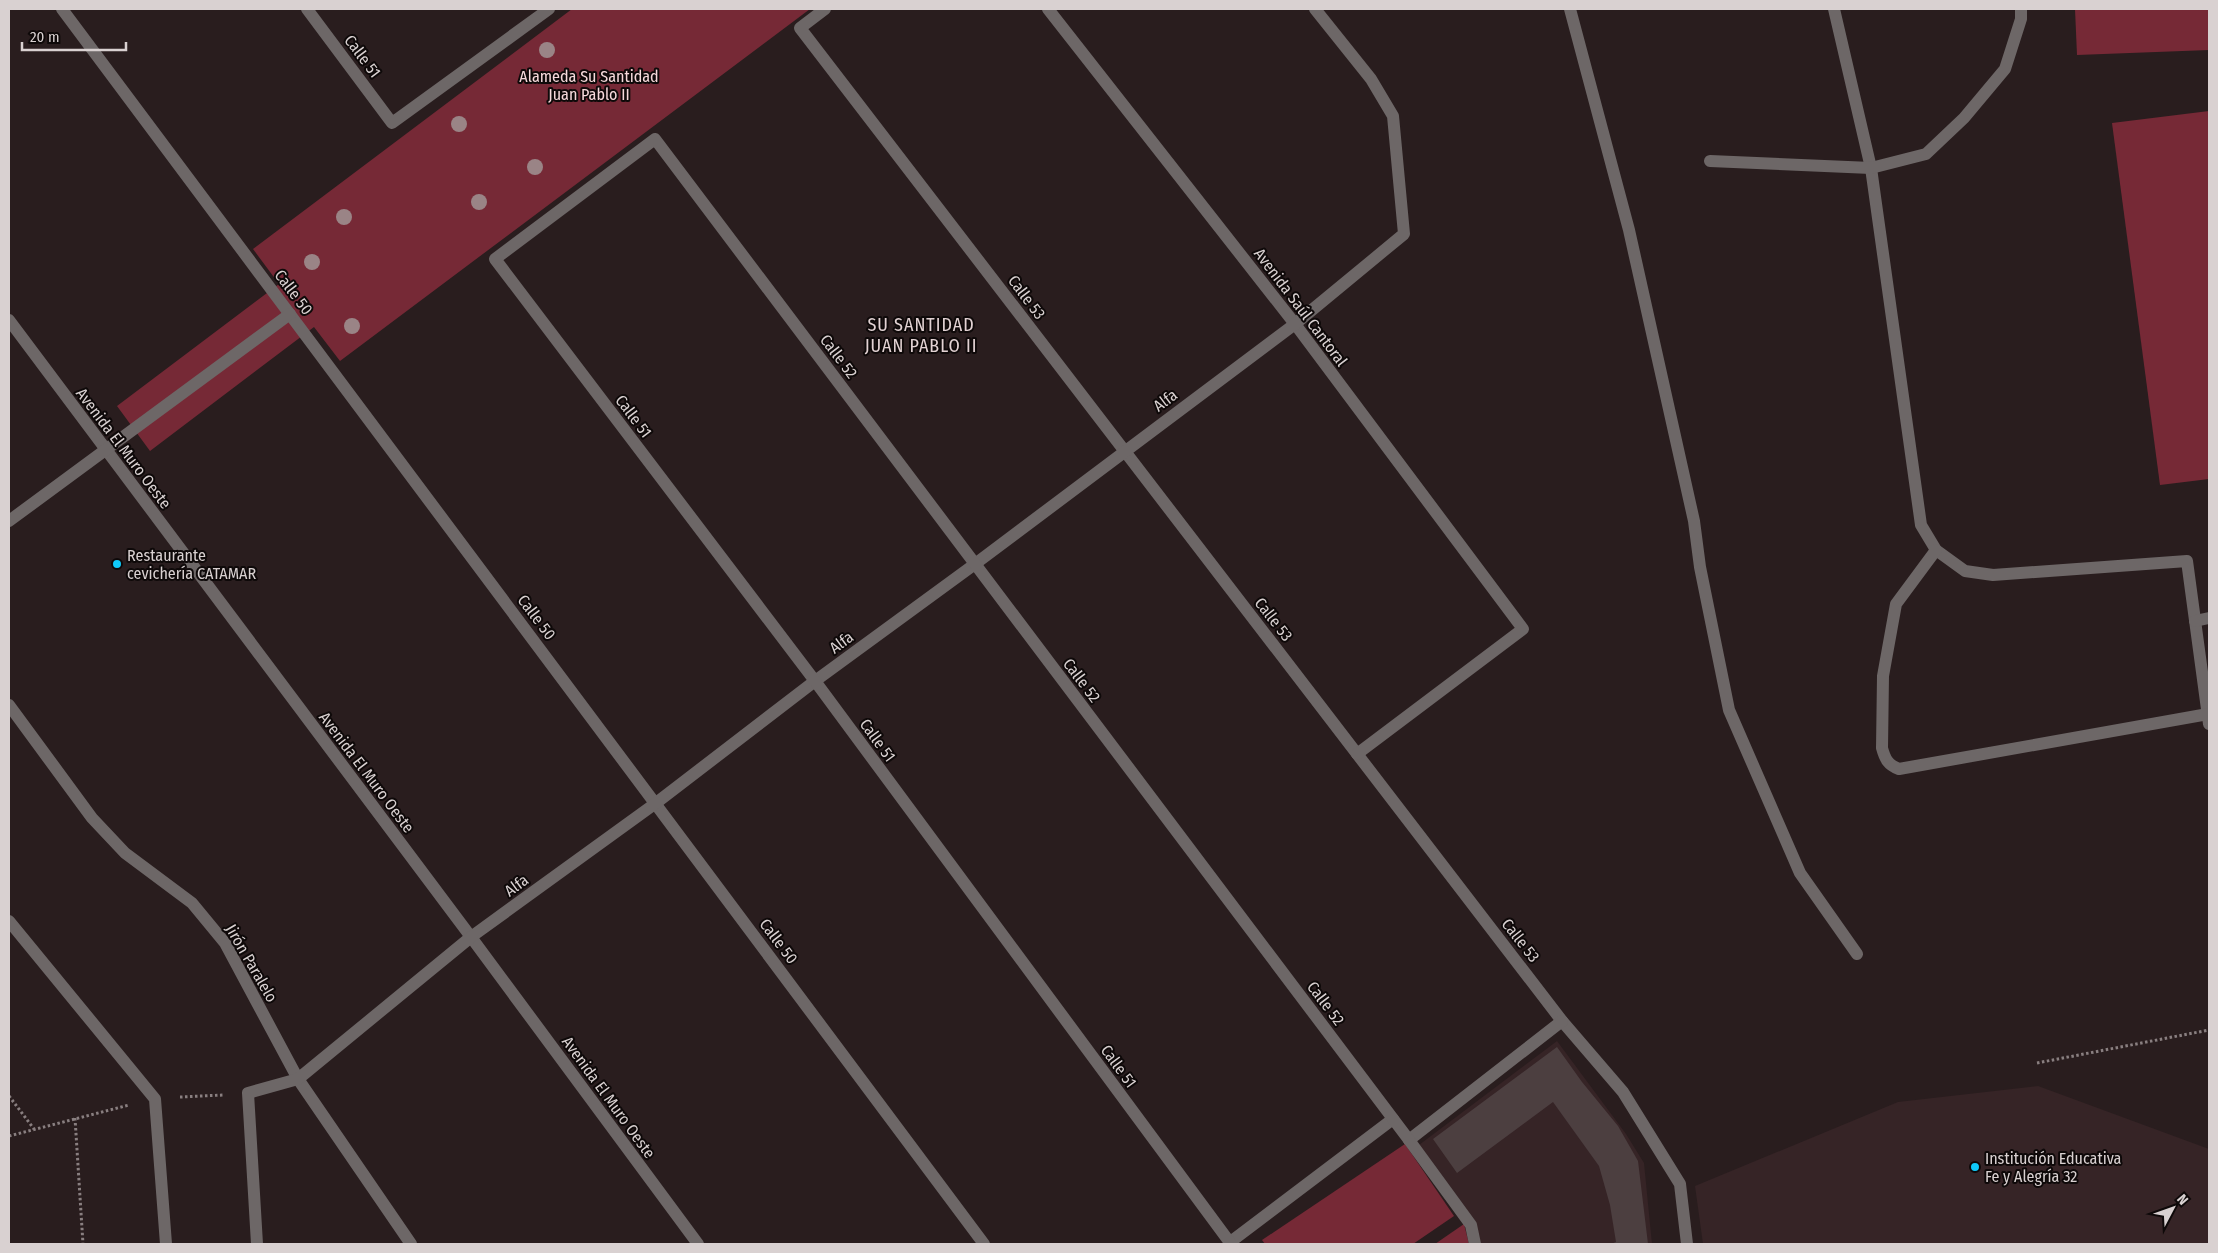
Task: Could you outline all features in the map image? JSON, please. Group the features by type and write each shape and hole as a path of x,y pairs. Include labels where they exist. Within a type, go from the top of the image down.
{"street":[{"name":"Calle 50","path":"62,9 984,1244"},
{"name":"Calle 51","path":"307,9 392,123 549,9"},
{"name":"Calle 53","path":"826,9 800,28 1562,1021 1623,1092 1680,1184 1687,1244"},
{"name":"Avenida Saúl Cantoral","path":"1048,9 1295,324 1523,629 1357,754"},
{"name":"Alfa","path":"298,1080 471,937 656,803 1295,324 1404,234 1393,116 1371,79 1315,9"},
{"path":"1570,9 1629,230 1694,521 1700,567 1729,710 1800,873 1857,954"},
{"path":"1834,9 1871,168 1921,525 1936,550 1965,572 1993,575 2186,560 2209,719 1899,769 1892,767 1885,759 1882,748 1883,676 1896,604 1936,550"},
{"path":"1710,161 1871,168 1926,154 1964,118 2005,68 2021,19 2021,9"},
{"name":"Calle 51","path":"655,140 495,259 815,682 1230,1243"},
{"name":"Calle 52","path":"655,140 1409,1140 1471,1225 1475,1244"},
{"path":"9,521 290,314"},
{"name":"Avenida El Muro Oeste","path":"9,320 105,451 471,937 698,1244"},
{"path":"2195,620 2209,618"},
{"name":"Jirón Paralelo","path":"9,705 92,818 125,853 192,903 226,943 298,1080 411,1244"},
{"path":"9,920 155,1099 166,1244"},
{"path":"1409,1140 1562,1021"},
{"path":"257,1244 248,1093 298,1080"},
{"path":"1230,1243 1393,1119"}],"path":[{"path":"2037,1064 2209,1030"},
{"path":"9,1136 75,1117 155,1099 248,1093"},
{"path":"9,1096 34,1129"},
{"path":"75,1117 83,1244"}],"shaded area":[{"path":"1557,1041 1626,1134 1644,1163 1652,1244 1481,1244 1475,1221 1419,1145"},
{"name":"Institución Educativa Fe y Alegría 32","path":"2038,1086 2209,1149 2209,1244 1703,1244 1695,1186 1898,1102"}],"green space":[{"name":"Alameda Su Santidad Juan Pablo II","path":"572,9 810,9 340,361 314,327 150,451 117,406 279,284 253,249"},
{"path":"2075,9 2209,9 2209,50 2077,55"},
{"path":"2209,111 2209,479 2160,485 2112,123"},
{"path":"1405,1144 1454,1216 1413,1244 1265,1244 1262,1240"},
{"path":"1464,1224 1469,1244 1435,1244"}],"building":[{"path":"1557,1047 1582,1082 1618,1126 1638,1161 1648,1244 1611,1244 1616,1242 1610,1205 1599,1166 1553,1102 1457,1173 1433,1139"}],"place":[{"name":"Restaurante cevichería CATAMAR","path":"117,564"},
{"name":"Institución Educativa Fe y Alegría 32","path":"1975,1167"}],"district":[{"name":"SU SANTIDAD JUAN PABLO II","path":"921,335"}]}
